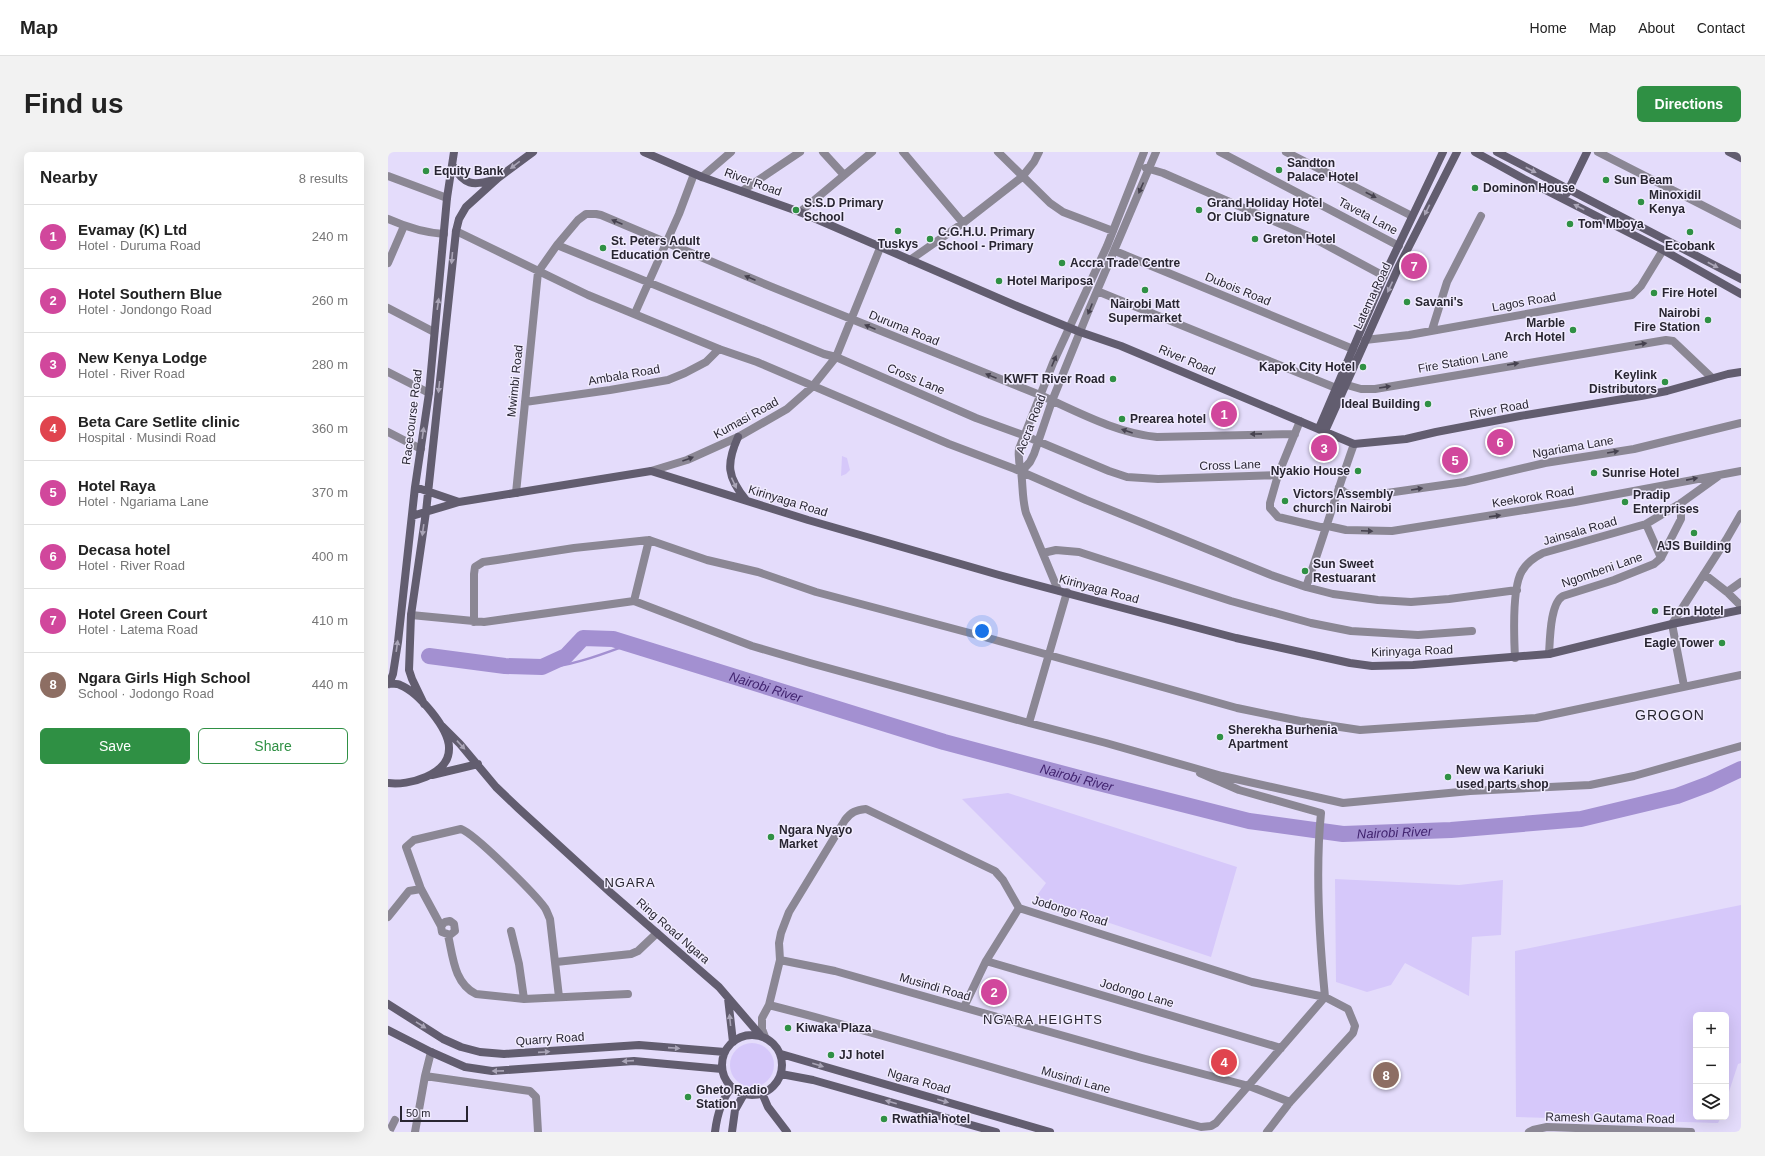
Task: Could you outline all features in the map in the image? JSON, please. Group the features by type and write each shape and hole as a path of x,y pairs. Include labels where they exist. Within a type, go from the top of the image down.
{"main road":[{"name":"Racecourse Road","path":"389,684 398,642 415,487 428,393 447,198 454,152"},
{"path":"453,166 459,176 465,181 473,184 481,184 498,178 533,152"},
{"name":"River Road","path":"644,152 698,175 800,212 880,248 1069,328 1121,346 1354,444 1380,443 1406,439 1520,416 1667,392 1712,378 1741,372"},
{"name":"Latema Road","path":"1322,430 1336,388 1354,353 1384,276 1442,152"},
{"name":"Latema Road","path":"1322,430 1347,385 1354,353 1365,340 1433,198 1458,152"},
{"path":"1476,152 1664,250 1741,294"},
{"path":"1497,152 1741,279"},
{"path":"1564,199 1587,152"},
{"path":"1729,152 1741,158"},
{"name":"Racecourse Road","path":"424,704 409,670 411,615 426,512 456,231 459,219 466,207 498,178"},
{"path":"1372,304 1380,308"},
{"path":"738,437 729,463 733,484 746,500"},
{"name":"Kirinyaga Road","path":"412,516 459,502 651,471 908,550 1236,638 1350,663 1372,666 1413,665 1515,658 1548,654 1672,624 1741,610"},
{"path":"415,487 459,502"},
{"path":"389,684 399,684 410,691 424,704"},
{"name":"Ring Road Ngara","path":"424,704 442,726 478,764 496,787 611,893 719,987 763,1037"},
{"path":"431,776 444,763 448,757 450,748 442,726"},
{"path":"388,783 397,784 420,780 478,764"},
{"path":"728,998 733,1042"},
{"name":"Quarry Road","path":"388,1004 443,1039 461,1047 480,1052 504,1054 639,1045 725,1052"},
{"path":"388,1030 431,1052 465,1067 492,1071 634,1061 722,1069"},
{"path":"746,1036 763,1037 777,1047 781,1054 782,1061 781,1074 774,1086 762,1094 753,1095 744,1094 732,1087 724,1076 722,1069 725,1052 733,1042 746,1036"},
{"name":"Ngara Road","path":"781,1054 1050,1132"},
{"path":"781,1074 813,1080 996,1132"},
{"path":"715,1132 716,1122 724,1096 732,1087"},
{"path":"732,1132 735,1110 744,1094"},
{"path":"762,1094 768,1107 787,1132"}],"street":[{"path":"634,313 698,175 731,152"},
{"path":"742,191 800,152"},
{"path":"824,152 844,175"},
{"path":"800,212 872,152"},
{"path":"903,152 963,223"},
{"path":"998,152 1050,203 1063,212 1113,231"},
{"path":"910,260 963,223 1022,177 1034,162 1039,152"},
{"name":"Accra Road","path":"1021,472 1018,456 1024,435 1069,328 1113,231 1144,152"},
{"name":"Accra Road","path":"1021,472 1030,462 1039,442 1052,401 1156,152"},
{"name":"Taveta Lane","path":"1220,152 1398,246"},
{"path":"1286,152 1412,216"},
{"path":"1598,152 1741,225"},
{"path":"1139,166 1150,169 1314,239 1384,276"},
{"path":"388,176 447,198"},
{"name":"Duruma Road","path":"538,272 557,245 578,220 586,214 591,213 601,215 851,319 1138,435 1158,437 1295,434"},
{"path":"1432,330 1447,282 1481,216"},
{"path":"388,220 434,234 444,234"},
{"path":"389,260 404,226"},
{"path":"456,231 588,295 634,313 719,350 757,362 812,387 949,444 1271,575 1306,587 1333,594 1378,600 1411,602 1449,599 1517,590"},
{"name":"Cross Lane","path":"557,245 811,349 836,357 976,418 1024,435 1109,471 1127,477 1158,479 1278,476"},
{"name":"Kumasi Road","path":"651,471 687,460 738,437 787,409 812,387 836,357 880,248"},
{"name":"Lagos Road","path":"1365,340 1432,330 1632,295 1641,286 1664,250"},
{"name":"Dubois Road","path":"1115,251 1354,353"},
{"name":"Mwimbi Road","path":"516,493 538,272"},
{"path":"1097,291 1336,388"},
{"path":"388,308 434,332"},
{"name":"Fire Station Lane","path":"1347,385 1361,389 1375,388 1666,340 1673,341 1712,378"},
{"name":"Ambala Road","path":"525,402 668,380 706,362 719,350"},
{"path":"388,372 428,393"},
{"path":"1278,476 1300,421"},
{"name":"Ngariama Lane","path":"1339,487 1344,492 1366,496 1464,482 1545,464 1634,449 1741,423"},
{"path":"388,432 421,449"},
{"path":"1306,587 1328,526 1339,487 1354,444"},
{"name":"Keekorok Road","path":"1278,476 1270,503 1273,513 1278,517 1320,527 1328,526 1346,530 1392,531 1575,502 1723,473 1741,471"},
{"path":"1021,472 1022,501 1058,590"},
{"name":"Jainsala Road","path":"1515,658 1514,622 1518,580 1522,571 1535,557 1543,553 1646,524 1681,503 1723,473"},
{"name":"Ngombeni Lane","path":"1548,654 1554,610 1558,599 1566,595 1644,570 1654,564 1660,558 1681,519 1681,503"},
{"path":"1684,686 1672,624 1741,514"},
{"name":"Ngombeni Lane","path":"1646,524 1660,558"},
{"path":"474,622 474,574 475,567 478,565 497,560 574,548 649,540 708,560 758,572 816,592 981,636 1237,708 1300,721 1360,730 1536,718 1741,675"},
{"path":"634,601 649,540"},
{"path":"1043,553 1056,550 1078,552 1231,601 1311,623 1351,631 1418,635 1472,631"},
{"path":"1704,574 1727,592 1741,606"},
{"path":"1727,592 1741,582"},
{"path":"1029,724 1067,592"},
{"path":"411,615 474,622 493,622 634,601 752,646 810,663 1222,776 1343,804 1470,791 1590,785 1634,776 1741,746"},
{"path":"1179,763 1239,790 1321,813 1319,873 1322,962 1325,997"},
{"name":"Jodongo Road","path":"762,1020 769,1004 780,960 779,944 781,934 790,912 850,813 866,809 995,871 1003,880 1019,908 1252,982 1325,997 1348,1009 1355,1026 1353,1033 1290,1102 1267,1132"},
{"path":"448,935 442,932 442,926 421,889 406,847 414,840 461,829 466,831 510,870 545,908 550,919 559,997"},
{"path":"388,917 409,892 421,889"},
{"path":"964,1007 986,962 1019,908"},
{"path":"442,926 447,921 454,924 455,931 448,935"},
{"path":"510,931 519,964 524,999"},
{"path":"556,962 631,954 638,951 657,933"},
{"path":"448,935 456,972 459,979 469,990 476,994 524,999 628,994"},
{"name":"Musindi Road","path":"780,960 835,971 1142,1058 1249,1086 1290,1102"},
{"name":"Jodongo Lane","path":"986,962 1281,1048"},
{"name":"Musindi Lane","path":"769,1004 922,1047 1099,1100 1201,1127 1211,1126 1216,1123 1325,997"},
{"path":"745,1018 762,1020 763,1037"},
{"path":"415,1132 431,1052"},
{"path":"425,1076 530,1091 536,1097 538,1132"},
{"path":"389,1132 395,1120"},
{"name":"Ramesh Gautama Road","path":"1529,1132 1547,1127 1691,1132"}],"shaded area":[{"path":"842,456 847,458 850,470 841,476"},
{"path":"1008,793 1237,867 1211,957 1035,898 1046,883 962,799"},
{"path":"1335,879 1459,885 1503,880 1501,935 1472,937 1469,996 1405,963 1391,985 1367,992 1336,982"},
{"path":"1741,905 1741,1063 1738,1064 1729,1092 1729,1012 1693,1012 1693,1120 1720,1120 1718,1123 1516,1117 1515,951"},
{"path":"748,1043 756,1043 768,1049 774,1061 774,1069 768,1081 756,1087 748,1087 736,1081 730,1069 730,1061 736,1049"}],"waterway":[{"name":"Nairobi River","path":"429,656 505,666 542,667 566,656 583,638 613,639 944,742 1249,821 1343,834 1451,830 1581,819 1677,796 1709,784 1741,769"},
{"path":"542,667 574,663 630,644"}],"place":[{"name":"Sandton Palace Hotel","path":"1279,170"},
{"name":"Equity Bank","path":"426,171"},
{"name":"Sun Beam","path":"1606,180"},
{"name":"Dominon House","path":"1475,188"},
{"name":"Minoxidil Kenya","path":"1641,202"},
{"name":"S.S.D Primary School","path":"796,210"},
{"name":"Grand Holiday Hotel Or Club Signature","path":"1199,210"},
{"name":"Tom Mboya","path":"1570,224"},
{"name":"Tuskys","path":"898,231"},
{"name":"Ecobank","path":"1690,232"},
{"name":"C.G.H.U. Primary School - Primary","path":"930,239"},
{"name":"Greton Hotel","path":"1255,239"},
{"name":"St. Peters Adult Education Centre","path":"603,248"},
{"name":"Accra Trade Centre","path":"1062,263"},
{"name":"Hotel Green Court","path":"1414,266"},
{"name":"Hotel Mariposa","path":"999,281"},
{"name":"Nairobi Matt Supermarket","path":"1145,290"},
{"name":"Fire Hotel","path":"1654,293"},
{"name":"Savani's","path":"1407,302"},
{"name":"Nairobi Fire Station","path":"1708,320"},
{"name":"Marble Arch Hotel","path":"1573,330"},
{"name":"Kapok City Hotel","path":"1363,367"},
{"name":"KWFT River Road","path":"1113,379"},
{"name":"Keylink Distributors","path":"1665,382"},
{"name":"Ideal Building","path":"1428,404"},
{"name":"Evamay (K) Ltd","path":"1224,414"},
{"name":"Prearea hotel","path":"1122,419"},
{"name":"Decasa hotel","path":"1500,442"},
{"name":"New Kenya Lodge","path":"1324,448"},
{"name":"Hotel Raya","path":"1455,460"},
{"name":"Nyakio House","path":"1358,471"},
{"name":"Sunrise Hotel","path":"1594,473"},
{"name":"Victors Assembly church in Nairobi","path":"1285,501"},
{"name":"Pradip Enterprises","path":"1625,502"},
{"name":"AJS Building","path":"1694,533"},
{"name":"Sun Sweet Restuarant","path":"1305,571"},
{"name":"Eron Hotel","path":"1655,611"},
{"name":"Eagle Tower","path":"1722,643"},
{"name":"Sherekha Burhenia Apartment","path":"1220,737"},
{"name":"New wa Kariuki used parts shop","path":"1448,777"},
{"name":"Ngara Nyayo Market","path":"771,837"},
{"name":"Hotel Southern Blue","path":"994,992"},
{"name":"Kiwaka Plaza","path":"788,1028"},
{"name":"JJ hotel","path":"831,1055"},
{"name":"Beta Care Setlite clinic","path":"1224,1062"},
{"name":"Ngara Girls High School","path":"1386,1075"},
{"name":"Gheto Radio Station","path":"688,1097"},
{"name":"Rwathia hotel","path":"884,1119"}],"district":[{"name":"GROGON","path":"1670,715"},
{"name":"NGARA","path":"630,882"},
{"name":"NGARA HEIGHTS","path":"1043,1019"}]}
